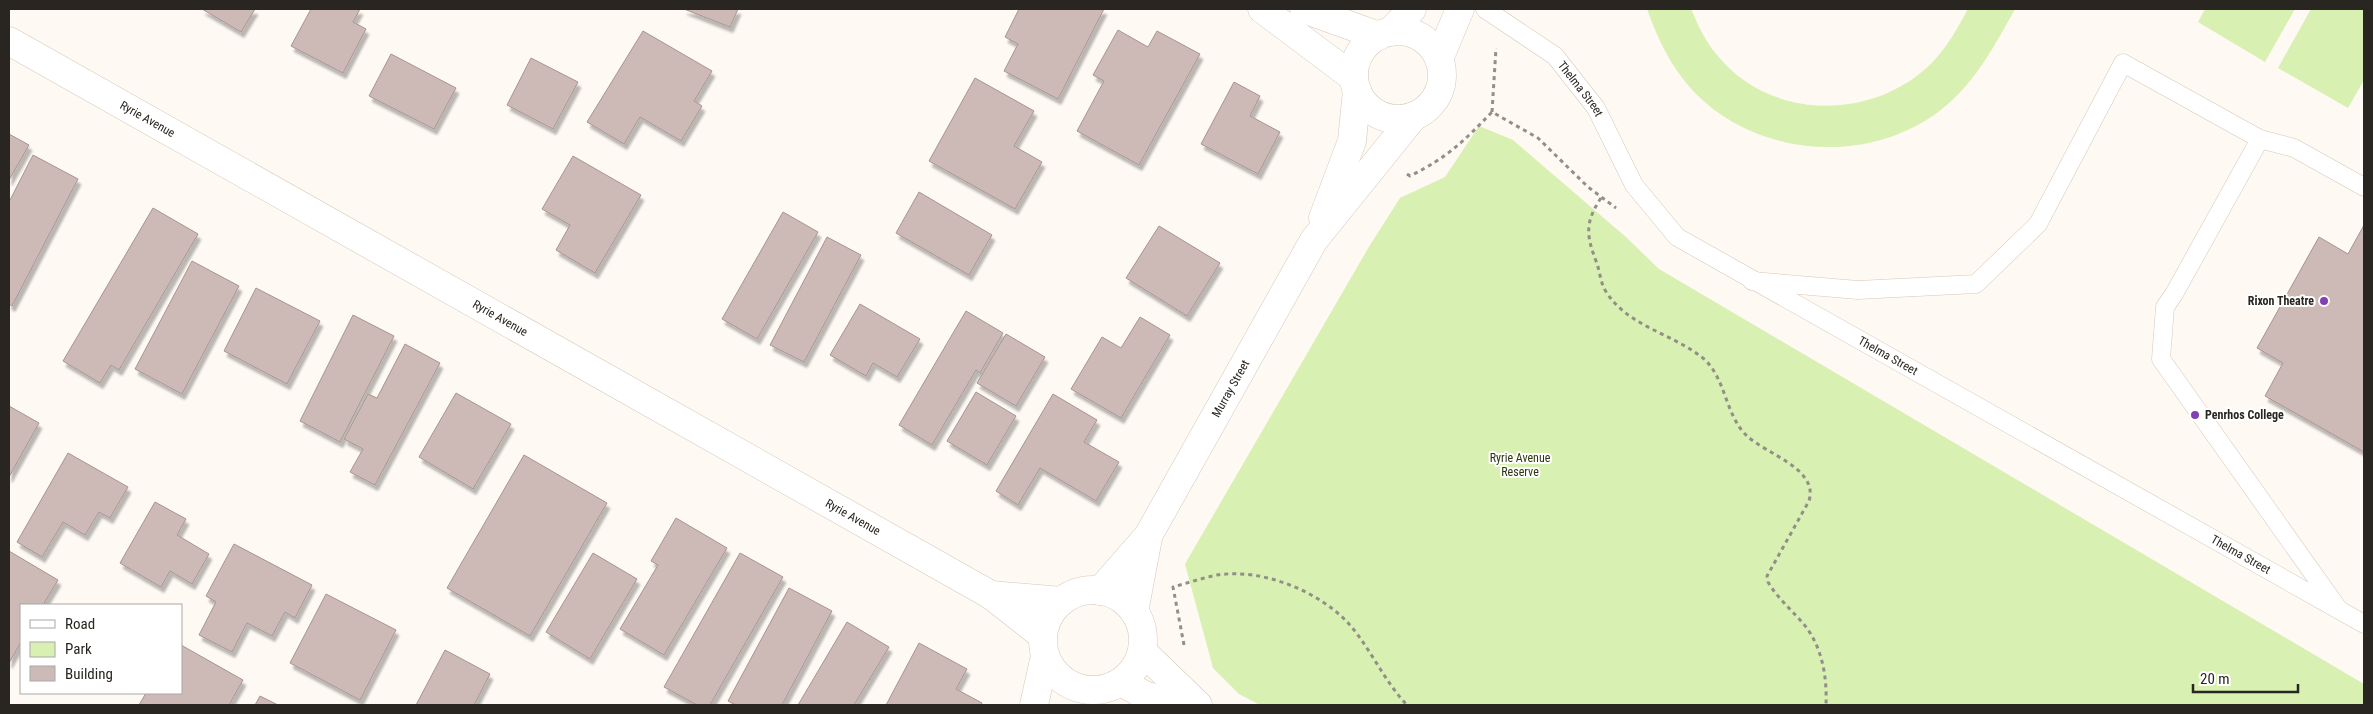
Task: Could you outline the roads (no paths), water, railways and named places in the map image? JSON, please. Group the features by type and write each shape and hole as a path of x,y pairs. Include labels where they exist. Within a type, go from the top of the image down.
{"main road":[{"path":"1262,9 1356,84"},
{"path":"1304,9 1384,34 1405,32 1419,37 1432,46 1439,59 1442,73 1441,87 1436,100 1426,110 1400,120 1386,118 1364,103 1356,84 1355,65 1368,43 1384,34 1412,9"},
{"path":"1439,59 1460,9"},
{"name":"Ryrie Avenue","path":"9,41 991,595 1044,646"},
{"name":"Murray Street","path":"1100,591 1148,536 1314,240 1352,141 1356,84"},
{"name":"Murray Street","path":"1314,240 1414,116"},
{"name":"Murray Street","path":"1134,612 1148,536"},
{"path":"1034,705 1048,617 1062,602 1080,592 1100,591 1120,598 1134,612 1142,631 1142,651 1134,669 1121,682 1082,698 1054,673 1044,646"},
{"name":"Ryrie Avenue","path":"991,595 1062,602"},
{"path":"1142,651 1198,705"},
{"path":"1121,682 1146,696 1190,705"}],"lane":[{"name":"Thelma Street","path":"1485,9 1556,56 1596,108 1634,185 1677,237 1752,281 2364,624"},
{"path":"1752,281 1858,290 1976,284 2038,224 2123,63 2260,139 2294,148 2364,187"},
{"path":"2260,139 2165,307 2161,359 2339,610"}],"place":[{"name":"Rixon Theatre","path":"2324,301"},
{"name":"Penrhos College","path":"2195,415"}],"park label":[{"name":"Ryrie Avenue Reserve","path":"1520,465"}]}
